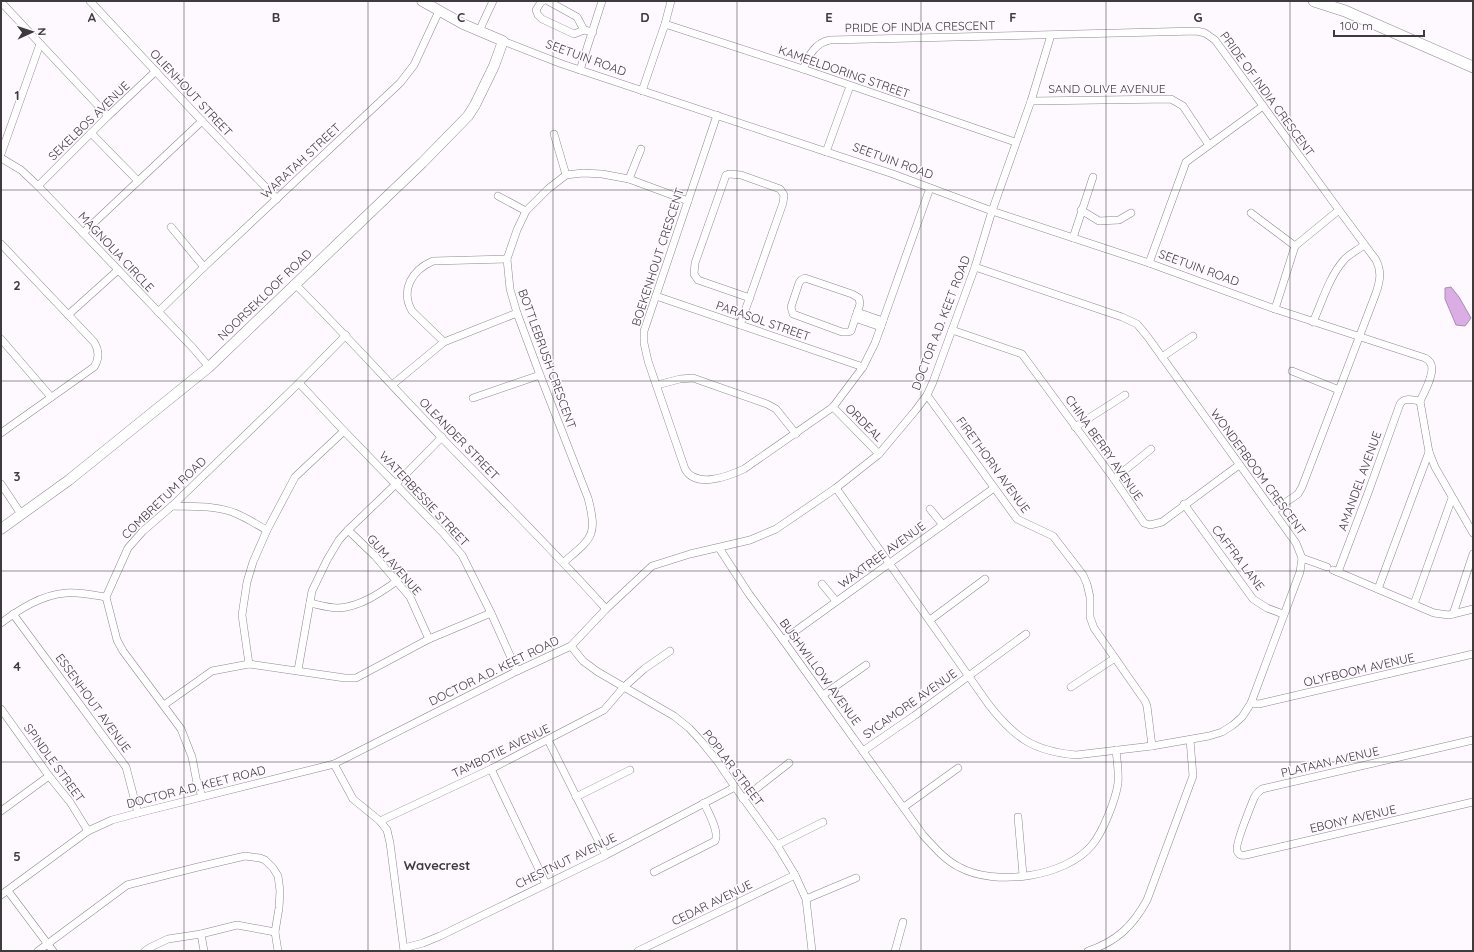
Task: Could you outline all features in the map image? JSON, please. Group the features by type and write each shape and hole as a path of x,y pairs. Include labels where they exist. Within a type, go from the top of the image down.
{"main road":[{"path":"1314,1 1345,11 1473,68"}],"street":[{"name":"OLIENHOUT STREET","path":"90,1 202,121 278,199"},
{"name":"SEETUIN ROAD","path":"422,1 479,31 580,70 893,174 992,211 1149,263 1275,309 1425,358 1431,364 1432,368 1431,376 1420,401"},
{"path":"479,31 493,1"},
{"path":"543,1 536,10 542,19 574,34 584,30 593,32"},
{"path":"548,1 577,17 584,30"},
{"path":"580,70 602,1"},
{"path":"642,91 665,24 671,1"},
{"path":"1,2 108,116"},
{"name":"WARATAH STREET","path":"158,312 400,83 414,65 439,11"},
{"name":"KAMEELDORING STREET","path":"665,24 803,69 1015,142"},
{"name":"PRIDE OF INDIA CRESCENT","path":"803,69 813,50 821,43 830,40 1202,32 1211,36 1222,48 1262,106 1379,265 1380,281 1302,487 1298,494 1273,511"},
{"name":"DOCTOR A.D. KEET ROAD","path":"1,896 88,831 112,820 202,796 334,764 517,671 571,646 606,609 652,566 690,554 750,540 776,529 836,488 879,454 927,395 975,267 1015,142 1031,101 1051,35"},
{"name":"NOORSEKLOOF ROAD","path":"1,529 69,480 209,368 422,163 468,116 494,66 503,41"},
{"path":"1,154 40,44"},
{"name":"SEKELBOS AVENUE","path":"38,186 108,116 156,71"},
{"path":"826,152 850,86"},
{"name":"SAND OLIVE AVENUE","path":"1031,101 1170,99 1183,106 1209,145"},
{"path":"1149,263 1184,166 1190,158 1262,106"},
{"name":"BOEKENHOUT CRESCENT","path":"717,115 644,331 648,361 685,469 688,473 698,479 708,480 729,476 744,469 833,407 863,367 875,344 930,188"},
{"path":"83,233 202,121"},
{"path":"91,133 138,181"},
{"path":"554,134 566,175 602,174 629,180 688,201"},
{"path":"629,180 641,149"},
{"name":"MAGNOLIA CIRCLE","path":"1,158 21,170 38,186 193,348 209,368"},
{"path":"740,325 750,298 783,202 784,195 780,189 741,174 729,174 726,175 709,223 695,263 694,274 698,280 750,298"},
{"name":"BOTTLEBRUSH CRESCENT","path":"564,562 587,542 591,534 593,524 591,511 588,498 517,313 510,289 507,259 517,230 526,211 548,189 566,175"},
{"path":"1073,238 1093,177"},
{"path":"498,196 526,211"},
{"path":"1081,210 1099,221 1127,220 1131,213"},
{"path":"1275,309 1295,246 1339,210"},
{"path":"1251,213 1295,246"},
{"path":"171,227 204,267"},
{"path":"1,244 96,346 98,359 94,367 1,433"},
{"path":"1313,322 1338,268 1345,259 1364,245"},
{"path":"444,342 410,308 407,288 411,278 423,266 433,261 507,259"},
{"name":"WONDERBOOM CRESCENT","path":"975,267 1130,320 1143,330 1296,543 1302,558"},
{"path":"68,315 118,270"},
{"path":"805,278 857,296 860,301 856,315 851,331 846,332 796,316 792,312 791,307 799,283 805,278"},
{"name":"OLEANDER STREET","path":"295,284 346,335 392,386 564,562 606,609"},
{"name":"PARASOL STREET","path":"656,296 863,367"},
{"path":"392,386 444,342 517,313"},
{"path":"856,315 882,324"},
{"name":"CHINA BERRY AVENUE","path":"952,330 1022,354 1114,479 1141,519 1147,524 1154,525 1162,522 1184,504 1239,465"},
{"name":"COMBRETUM ROAD","path":"106,597 128,548 143,531 172,506 299,383 346,335"},
{"path":"1162,358 1193,336"},
{"path":"1,339 51,398"},
{"path":"1292,371 1339,390"},
{"path":"473,398 540,375"},
{"path":"657,385 680,379 693,378 768,404 779,411 796,434"},
{"name":"WATERBESSIE STREET","path":"299,383 462,555 491,613 517,671"},
{"name":"FIRETHORN AVENUE","path":"927,395 1017,519 1054,536 1083,575 1090,597 1091,624 1139,692 1147,706 1152,746"},
{"path":"1075,427 1125,395"},
{"name":"AMANDEL AVENUE","path":"1332,570 1368,492 1400,404 1403,400 1407,399 1420,401"},
{"path":"1420,401 1429,452 1435,467 1473,533"},
{"name":"ORDEAL","path":"833,407 879,454"},
{"path":"250,664 242,615 252,562 295,477 344,431"},
{"path":"298,670 312,591 327,560 339,540 442,437"},
{"path":"1114,479 1151,449"},
{"path":"1378,588 1429,452"},
{"path":"1,484 21,514"},
{"path":"836,488 1001,720 1015,734 1033,745 1064,754 1076,755 1152,746 1209,736 1228,729 1242,717 1250,703 1283,614 1297,581 1302,565 1302,558 1378,588 1434,613 1444,615 1473,609"},
{"name":"WAXTREE AVENUE","path":"783,640 994,488"},
{"path":"1414,604 1452,498"},
{"name":"CAFFRA LANE","path":"1184,504 1253,599 1267,608 1283,614"},
{"path":"172,506 226,510 236,513 267,530"},
{"path":"930,508 943,525"},
{"name":"GUM AVENUE","path":"348,530 410,596 430,639"},
{"name":"BUSHWILLOW AVENUE","path":"719,548 749,594 931,844 946,858 959,867 971,872 994,876 1023,875 1056,869 1081,855 1092,845 1101,832 1118,786 1116,750"},
{"path":"1453,614 1473,554"},
{"path":"930,620 985,579"},
{"path":"310,603 336,608 348,607 381,593 397,581"},
{"path":"822,584 836,601"},
{"path":"1,623 25,606 53,595 77,593 106,597 117,640 123,651 181,729 192,757 197,783 202,796"},
{"path":"164,705 212,671 250,664 345,678 356,678 430,639 491,613"},
{"name":"ESSENHOUT AVENUE","path":"13,614 126,767 138,813"},
{"path":"969,676 1026,634"},
{"name":"POPLAR STREET","path":"571,646 583,661 598,672 623,688 674,716 689,728 718,762 777,845 795,875 806,899 812,951"},
{"path":"623,688 644,669 670,651"},
{"name":"OLYFBOOM AVENUE","path":"1250,703 1260,704 1473,654"},
{"path":"1071,687 1115,658"},
{"path":"823,695 866,665"},
{"name":"SYCAMORE AVENUE","path":"863,751 969,676"},
{"name":"TAMBOTIE AVENUE","path":"380,821 491,769 604,710 623,688"},
{"name":"SPINDLE STREET","path":"1,709 49,776 70,802 88,831"},
{"path":"548,740 606,855"},
{"path":"1088,951 1106,945 1128,928 1141,911 1147,900 1193,776 1190,740"},
{"name":"PLATAAN AVENUE","path":"1238,854 1236,846 1255,797 1262,788 1473,740"},
{"path":"743,799 789,763"},
{"path":"334,764 353,799 380,821 387,830 404,949"},
{"path":"904,808 958,768"},
{"path":"491,769 546,884"},
{"path":"576,797 630,770"},
{"path":"1,811 49,776"},
{"name":"CHESTNUT AVENUE","path":"404,949 440,936 606,855 735,787"},
{"name":"EBONY AVENUE","path":"1238,854 1246,855 1473,802"},
{"path":"654,872 715,841 717,838 716,831 704,803"},
{"path":"1018,817 1023,875"},
{"path":"777,845 823,822"},
{"path":"38,951 127,885 198,866 245,856 264,860 273,868 278,876 280,891 275,932 278,951"},
{"name":"CEDAR AVENUE","path":"638,951 795,875"},
{"path":"806,899 856,878"},
{"path":"8,891 53,951"},
{"path":"895,951 903,922"},
{"path":"145,951 168,939 202,934 237,925 275,932"},
{"path":"202,934 204,951"}],"shaded area":[{"path":"1451,287 1459,297 1471,318 1465,326 1456,325 1445,299 1445,288"}],"district":[{"name":"Wavecrest","path":"437,865"}]}
